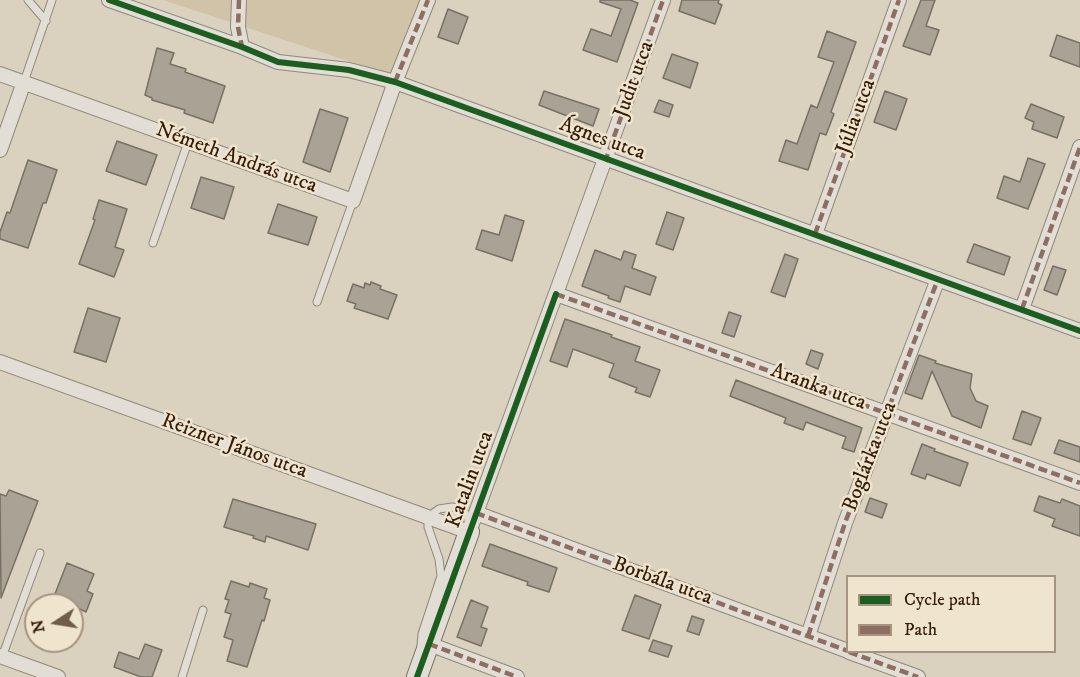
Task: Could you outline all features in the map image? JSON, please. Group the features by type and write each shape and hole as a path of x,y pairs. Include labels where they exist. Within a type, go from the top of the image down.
{"street":[{"name":"Ágnes utca","path":"109,0 242,46 278,62 349,70 395,82 1080,331"},
{"path":"239,0 238,27 242,46"},
{"path":"353,201 395,82 428,0"},
{"name":"Judit utca","path":"606,159 663,0"},
{"name":"Júlia utca","path":"815,234 899,0"},
{"name":"Németh András utca","path":"0,74 353,201"},
{"path":"0,150 24,82"},
{"path":"1022,309 1080,147"},
{"name":"Katalin utca","path":"419,671 606,159"},
{"name":"Boglárka utca","path":"808,636 845,523 938,279"},
{"name":"Aranka utca","path":"556,294 1080,483"},
{"name":"Reizner János utca","path":"0,362 469,532"},
{"name":"Borbála utca","path":"476,513 846,650"},
{"path":"429,644 517,677"},
{"name":"Borbála utca","path":"853,653 918,677"},
{"path":"1,657 58,677"}],"lane":[{"path":"27,0 46,21"},
{"path":"24,82 52,0"},
{"path":"153,243 188,142"},
{"path":"317,302 353,201"},
{"path":"419,671 422,634 441,576 439,560 428,527 428,517 439,509 452,507 463,509 468,519 469,532"},
{"path":"1,657 40,554"},
{"path":"182,677 203,610"}],"shaded area":[{"path":"163,0 422,0 394,76"}],"building":[{"path":"600,0 630,0 638,3 617,62 583,50 591,29 611,36 621,9 600,2"},
{"path":"682,0 719,0 718,3 722,5 715,24 679,11"},
{"path":"921,0 935,0 926,26 939,30 930,55 903,46"},
{"path":"448,9 468,17 458,44 438,37"},
{"path":"827,31 856,42 831,112 834,114 826,135 820,133 808,170 779,161 786,140 797,144 811,105 817,108 834,62 818,57"},
{"path":"1057,35 1080,43 1080,67 1050,56"},
{"path":"157,48 174,53 170,64 186,69 185,72 225,86 213,123 184,113 185,110 152,100 145,95"},
{"path":"672,54 698,63 690,88 663,78"},
{"path":"544,91 599,109 593,126 539,105"},
{"path":"885,91 907,99 896,130 874,122"},
{"path":"659,100 673,105 669,117 654,112"},
{"path":"1031,104 1064,117 1057,138 1032,129 1034,122 1025,118"},
{"path":"320,109 348,118 330,172 303,162"},
{"path":"117,141 157,155 146,185 106,171"},
{"path":"1028,158 1045,164 1028,209 997,198 1004,176 1020,182"},
{"path":"28,160 57,170 28,248 0,239 0,232 7,212 10,213"},
{"path":"201,177 234,187 224,219 191,208"},
{"path":"99,200 127,209 115,247 124,250 114,277 79,264 95,220 93,219"},
{"path":"278,204 317,217 308,245 268,233"},
{"path":"667,212 684,218 673,250 656,244"},
{"path":"505,215 524,221 512,261 476,249 482,230 499,235"},
{"path":"974,244 1010,257 1004,275 967,262"},
{"path":"595,250 621,260 624,251 636,255 632,268 656,277 650,295 625,286 620,302 582,286"},
{"path":"785,254 798,259 785,297 771,292"},
{"path":"1053,266 1066,270 1057,295 1044,290"},
{"path":"371,282 381,286 380,289 397,295 388,319 354,308 356,304 347,301 353,284 364,288 365,283 370,285"},
{"path":"88,308 120,318 106,362 74,352"},
{"path":"729,312 741,316 734,337 722,333"},
{"path":"565,319 640,347 635,361 660,370 650,397 635,392 637,388 609,377 614,364 573,349 567,367 550,361"},
{"path":"811,350 823,354 818,369 806,364"},
{"path":"919,355 936,361 935,363 972,374 970,388 976,401 988,406 981,428 952,416 932,371 922,399 905,393"},
{"path":"736,380 862,428 854,452 842,448 846,437 806,422 803,430 784,423 786,418 730,396"},
{"path":"1022,411 1041,418 1031,445 1013,439"},
{"path":"1059,440 1080,447 1080,462 1054,453"},
{"path":"922,444 935,449 934,451 968,463 960,486 927,474 925,479 911,474"},
{"path":"9,490 38,501 1,598 0,494 6,496"},
{"path":"1039,496 1060,503 1062,499 1080,506 1080,536 1052,526 1055,519 1034,511"},
{"path":"870,498 887,504 882,518 865,512"},
{"path":"233,499 316,524 308,550 266,536 265,542 253,538 254,536 224,527"},
{"path":"490,544 557,568 549,592 482,566"},
{"path":"67,563 94,574 87,591 93,594 86,612 84,611 84,593 55,593"},
{"path":"231,581 249,587 250,583 267,589 264,598 270,600 247,667 227,661 233,640 224,637 231,614 225,612 229,600 225,599"},
{"path":"635,595 661,605 649,639 622,630"},
{"path":"471,600 488,607 481,627 487,629 481,646 457,637"},
{"path":"692,616 704,620 699,635 687,631"},
{"path":"653,640 672,646 668,657 649,651"},
{"path":"145,644 162,650 152,677 141,677 114,667 119,652 139,659"}],"marked path":[{"path":"239,0 238,27 242,47"},
{"path":"395,82 428,0"},
{"path":"609,161 606,159 663,0"},
{"path":"815,234 899,0"},
{"path":"1022,309 1080,147"},
{"path":"808,636 845,523 938,279"},
{"path":"556,294 1080,483"},
{"path":"476,513 846,650"},
{"path":"429,644 517,677"},
{"path":"852,653 918,677"}],"cycle path":[{"path":"109,0 278,62 349,70 395,82 1080,331"},
{"path":"417,677 556,294"}]}
